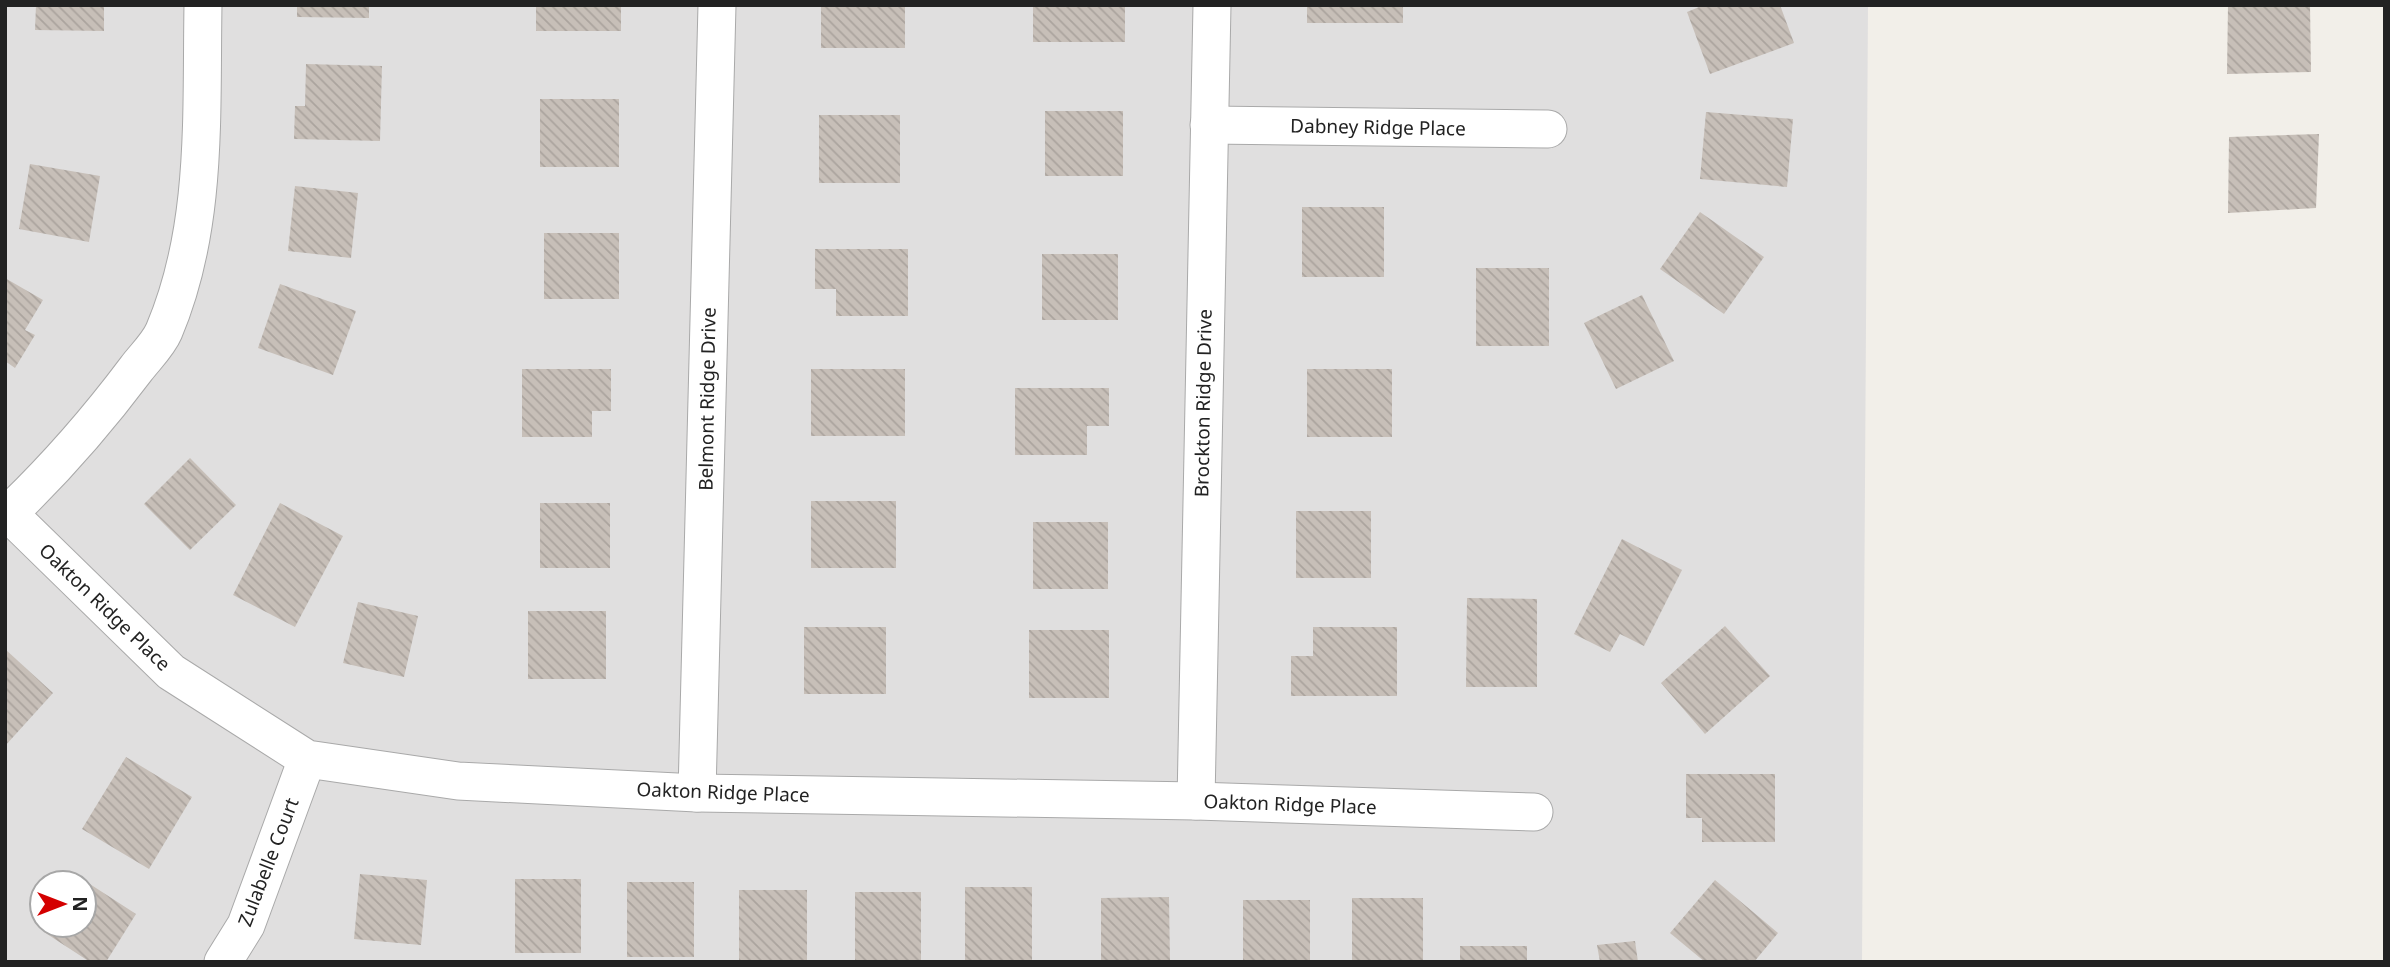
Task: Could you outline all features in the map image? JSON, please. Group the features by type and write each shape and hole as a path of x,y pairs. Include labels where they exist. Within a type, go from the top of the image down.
{"street":[{"path":"7,511 42,481 111,402 163,333 184,271 200,193 203,5"},
{"name":"Belmont Ridge Drive","path":"697,793 717,5"},
{"name":"Brockton Ridge Drive","path":"1196,801 1212,5"},
{"name":"Dabney Ridge Place","path":"1209,125 1548,129"},
{"name":"Oakton Ridge Place","path":"7,511 171,672 307,759 458,781 697,793 1196,801 1534,813"},
{"name":"Zulabelle Court","path":"223,962 246,925 307,759"}],"shaded area":[{"path":"5,5 1868,5 1862,962 5,962"}],"building":[{"path":"36,5 104,5 104,31 35,30"},
{"path":"297,5 369,5 369,18 297,17"},
{"path":"536,5 621,5 621,31 536,31"},
{"path":"821,5 905,5 905,48 821,48"},
{"path":"1033,5 1125,5 1125,42 1033,42"},
{"path":"1307,5 1403,5 1403,23 1307,23"},
{"path":"1704,5 1780,5 1794,43 1710,74 1687,12"},
{"path":"2228,5 2310,5 2311,72 2227,74"},
{"path":"306,64 382,66 380,141 294,139 295,106 305,106"},
{"path":"540,99 619,99 619,167 540,167"},
{"path":"1045,111 1123,111 1123,176 1045,176"},
{"path":"1706,112 1793,119 1787,187 1700,179"},
{"path":"819,115 900,115 900,183 819,183"},
{"path":"2319,134 2316,208 2228,213 2229,137"},
{"path":"30,164 100,176 89,242 19,229"},
{"path":"295,186 358,193 351,258 288,251"},
{"path":"1302,207 1384,207 1384,277 1302,277"},
{"path":"1700,212 1764,257 1724,314 1660,269"},
{"path":"544,233 619,233 619,299 544,299"},
{"path":"815,249 908,249 908,316 836,316 836,289 815,289"},
{"path":"1042,254 1118,254 1118,320 1042,320"},
{"path":"1476,268 1549,268 1549,346 1476,346"},
{"path":"5,278 43,300 25,330 35,335 15,368 5,361"},
{"path":"280,284 356,311 333,375 258,348"},
{"path":"1642,295 1674,361 1616,389 1584,323"},
{"path":"522,369 611,369 611,411 592,411 592,437 522,437"},
{"path":"811,369 905,369 905,436 811,436"},
{"path":"1307,369 1392,369 1392,437 1307,437"},
{"path":"1015,388 1109,388 1109,426 1087,426 1087,455 1015,455"},
{"path":"190,458 236,505 190,550 144,504"},
{"path":"811,501 896,501 896,568 811,568"},
{"path":"280,503 343,536 295,627 233,595"},
{"path":"540,503 610,503 610,568 540,568"},
{"path":"1296,511 1371,511 1371,578 1296,578"},
{"path":"1033,522 1108,522 1108,589 1033,589"},
{"path":"1622,539 1682,570 1644,646 1620,634 1610,652 1574,634"},
{"path":"1467,598 1537,599 1537,687 1466,687"},
{"path":"358,602 418,616 404,677 343,663"},
{"path":"528,611 606,611 606,679 528,679"},
{"path":"1725,626 1770,676 1705,734 1661,683"},
{"path":"804,627 886,627 886,694 804,694"},
{"path":"1313,627 1397,627 1397,696 1291,696 1291,656 1313,656"},
{"path":"1029,630 1109,630 1109,698 1029,698"},
{"path":"5,649 53,693 5,746"},
{"path":"126,757 192,797 149,869 82,829"},
{"path":"1686,774 1775,774 1775,842 1702,842 1702,818 1686,818"},
{"path":"360,874 427,880 421,945 354,939"},
{"path":"515,879 581,879 581,953 515,953"},
{"path":"1715,880 1778,933 1754,962 1705,962 1670,933"},
{"path":"627,882 694,882 694,957 627,957"},
{"path":"965,887 1032,887 1032,962 965,962"},
{"path":"98,889 136,914 106,962 90,962 55,939 98,939"},
{"path":"739,890 807,890 807,962 739,962"},
{"path":"855,892 921,892 921,962 855,962"},
{"path":"1169,897 1170,962 1101,962 1101,898"},
{"path":"1352,898 1423,898 1423,962 1352,962"},
{"path":"1243,900 1310,900 1310,962 1243,962"},
{"path":"1635,941 1638,962 1600,962 1597,945"},
{"path":"1460,946 1527,946 1527,962 1460,962"}]}
